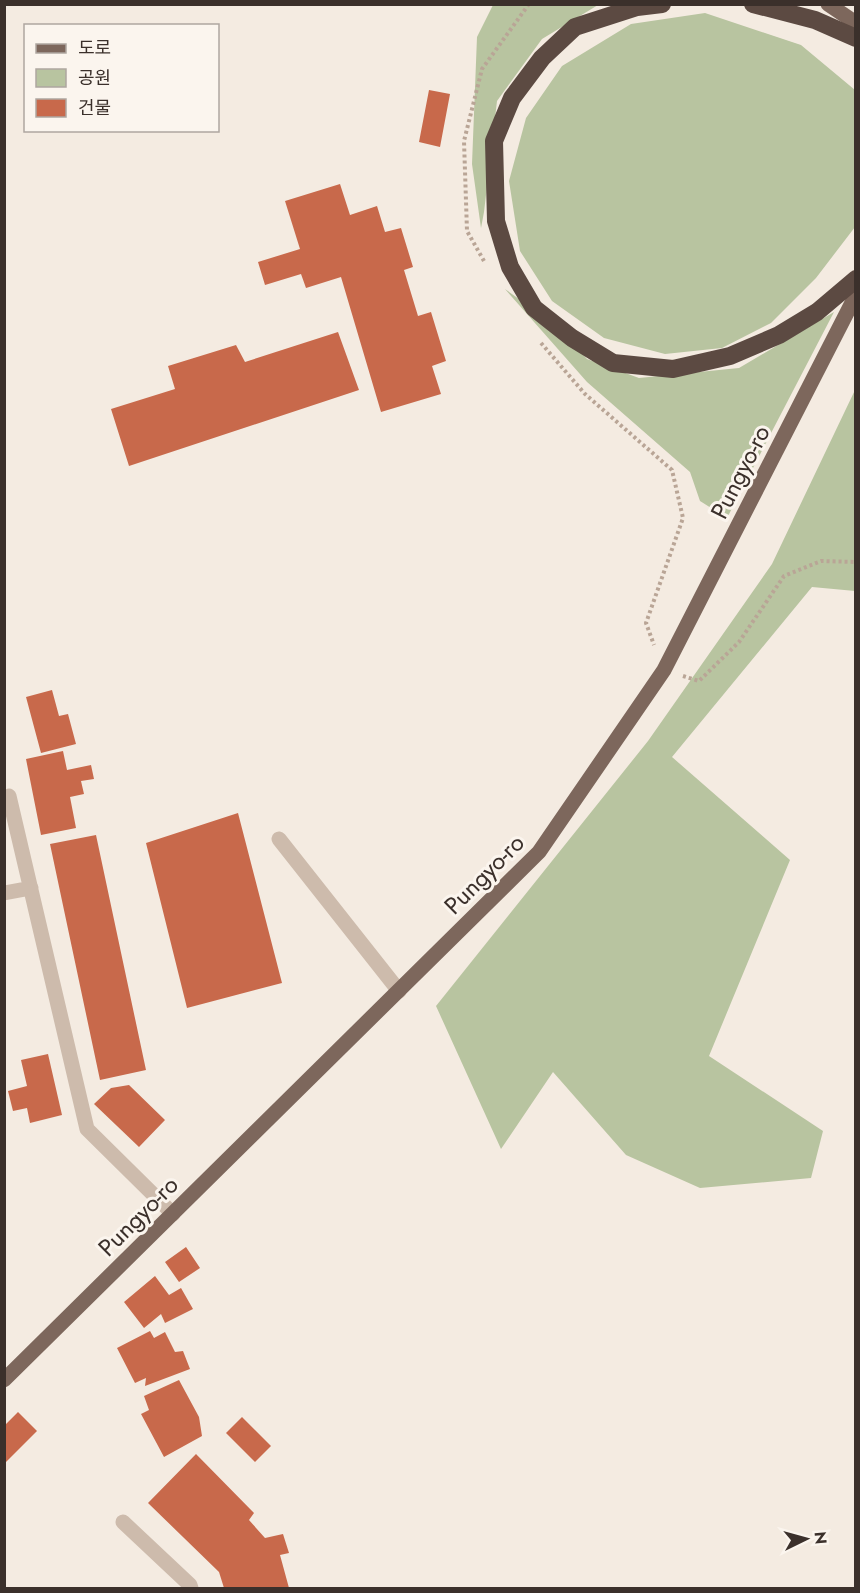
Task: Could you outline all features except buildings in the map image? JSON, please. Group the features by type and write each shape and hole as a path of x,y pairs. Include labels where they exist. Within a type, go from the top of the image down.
{"highway":[{"path":"662,4 637,7 575,27 542,58 512,98 494,141 496,221 510,267 534,308 572,338 613,363 674,369 730,356 779,335 817,312 855,279"},
{"path":"753,4 815,20 855,38"}],"main road":[{"path":"828,4 855,23"},
{"name":"Pungyo-ro","path":"4,1380 539,852 664,670 855,295"}],"lane":[{"path":"9,796 87,1129 173,1214"},
{"path":"279,839 399,990"},
{"path":"4,893 31,888"},
{"path":"123,1522 191,1588"}],"path":[{"path":"664,670 699,681 739,642 784,576 821,561 855,562"}],"green space":[{"path":"493,5 598,5 542,39 497,101 481,228 472,164 477,37"},
{"path":"705,13 801,45 855,90 855,227 816,278 771,323 722,348 665,354 604,338 552,301 520,251 509,181 526,118 562,66 631,24"},
{"path":"505,289 557,326 587,359 639,378 739,368 834,312 727,518 700,501 690,472 587,382"},
{"path":"855,390 855,591 812,587 672,757 790,860 709,1056 823,1131 811,1178 700,1188 626,1155 553,1072 501,1149 436,1006 648,741 772,564"}]}
